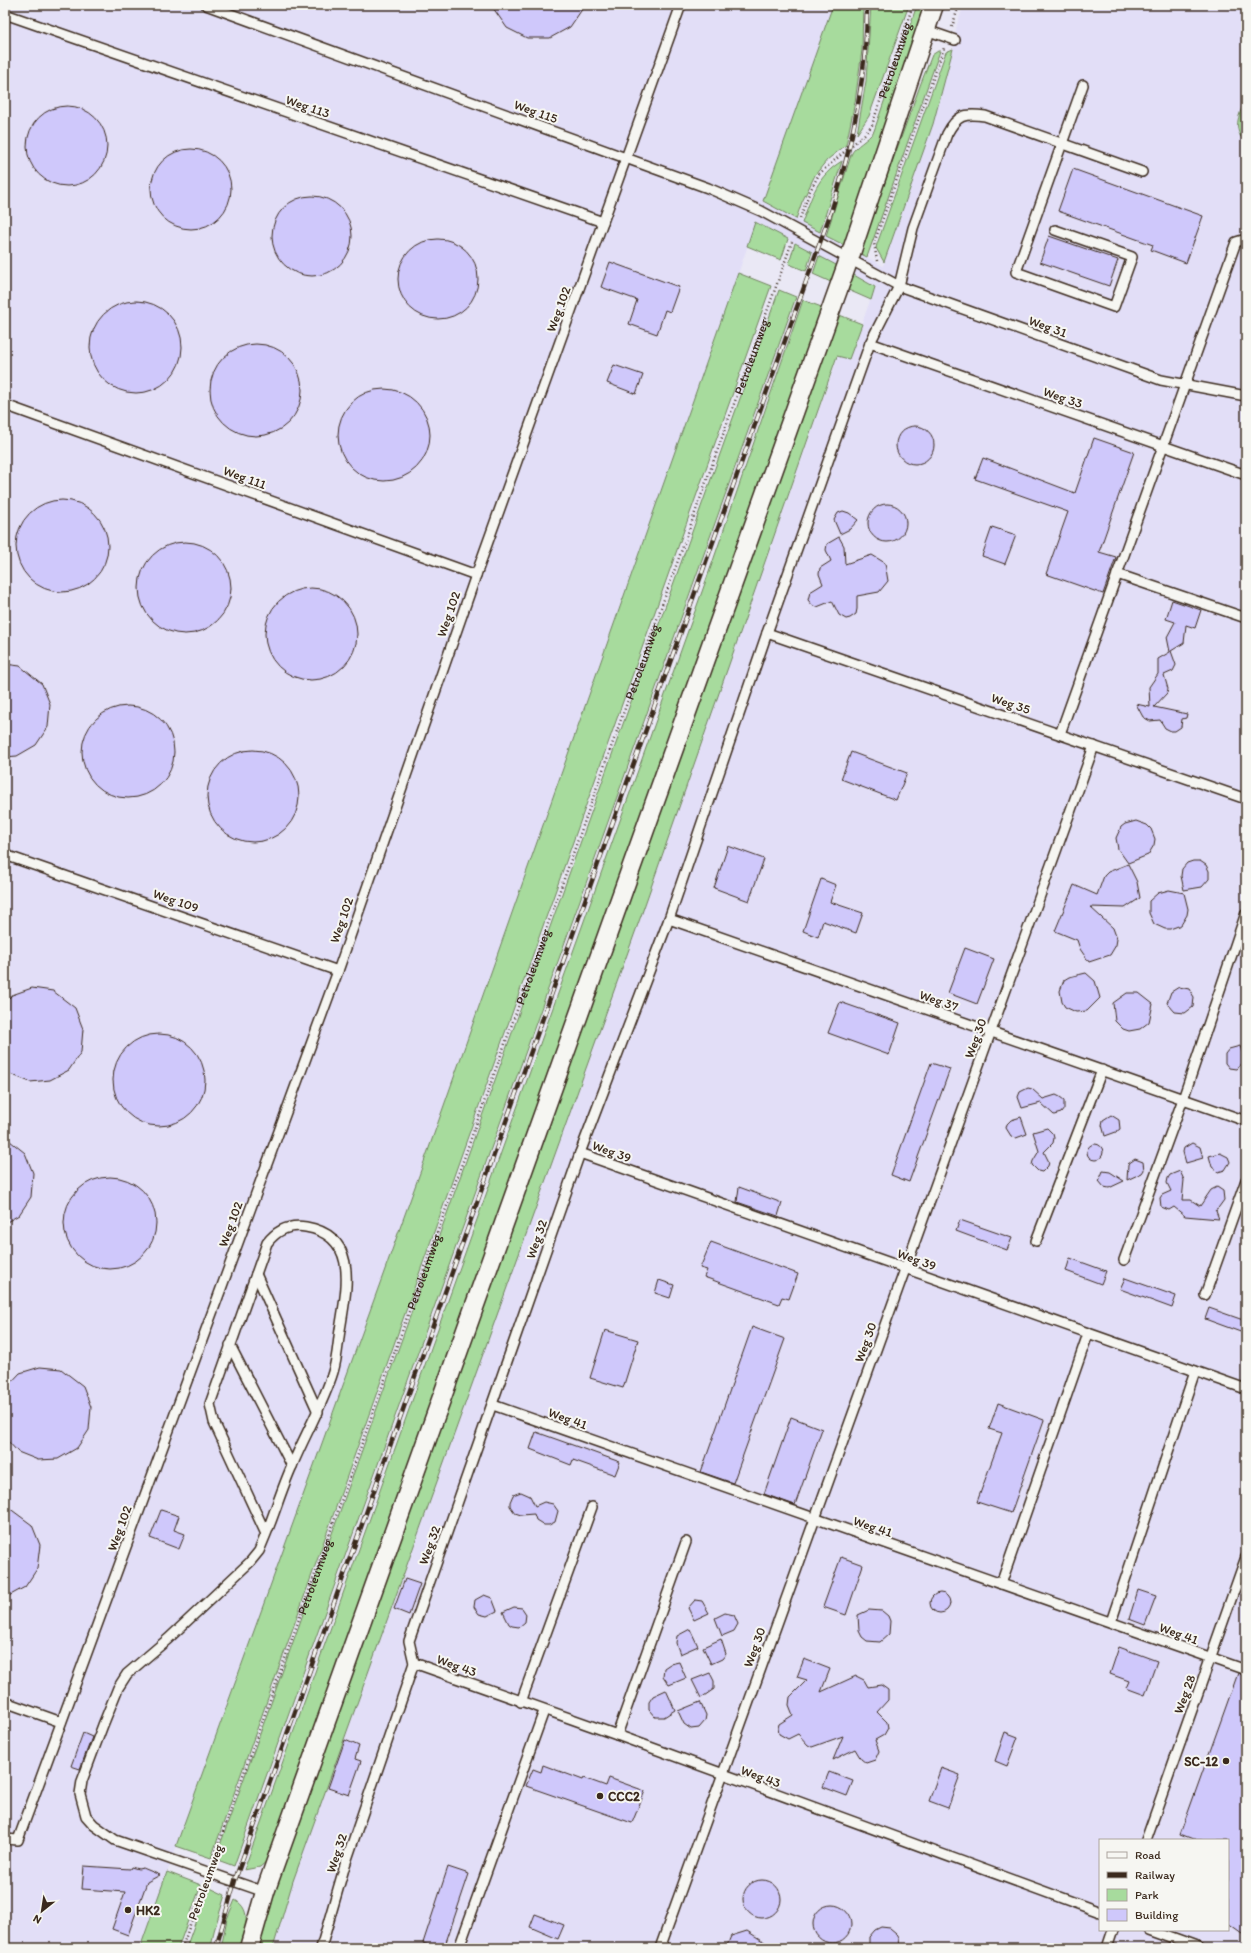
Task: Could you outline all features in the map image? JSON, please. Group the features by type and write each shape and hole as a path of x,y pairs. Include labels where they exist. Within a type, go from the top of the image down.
{"street":[{"name":"Petroleumweg","path":"249,1948 265,1892 849,259 934,5"}],"lane":[{"name":"Weg 115","path":"206,5 708,188 761,211 849,259"},
{"name":"Weg 102","path":"5,1839 18,1840 338,971 476,574 681,5"},
{"name":"Weg 113","path":"5,14 603,222"},
{"path":"926,30 951,39"},
{"path":"1055,230 1132,257 1114,307 1016,272 1082,85"},
{"name":"Weg 32","path":"321,1948 345,1865 414,1663 409,1641 493,1405 580,1153 670,919 767,633 870,343 898,286 913,228 947,134 954,121 962,116 974,114 985,116 1142,172"},
{"path":"1060,734 1236,242 1246,238"},
{"name":"Weg 31","path":"849,259 898,286 1161,380 1246,396"},
{"name":"Weg 33","path":"870,343 1246,475"},
{"name":"Weg 111","path":"5,405 476,574"},
{"path":"1117,574 1246,618"},
{"name":"Weg 35","path":"767,633 1246,799"},
{"name":"Weg 30","path":"660,1948 1094,746"},
{"name":"Weg 109","path":"5,854 338,971"},
{"path":"1124,1260 1183,1099 1246,913"},
{"name":"Weg 37","path":"670,919 1246,1120"},
{"path":"1036,1242 1102,1070"},
{"name":"Weg 39","path":"580,1153 1246,1389"},
{"path":"1205,1295 1246,1180"},
{"path":"265,1892 127,1845 103,1833 86,1816 80,1794 82,1781 118,1688 127,1674 168,1639 250,1562 259,1551 266,1534 292,1466 318,1412 333,1371 347,1286 346,1262 342,1253 332,1238 314,1228 294,1226 284,1228 274,1234 267,1243 210,1404 211,1412 266,1534"},
{"path":"256,1274 318,1412"},
{"path":"1001,1584 1088,1334"},
{"path":"230,1346 292,1466"},
{"path":"1111,1622 1195,1371"},
{"name":"Weg 41","path":"493,1405 814,1520 1246,1670"},
{"path":"521,1702 592,1507"},
{"path":"617,1735 686,1542"},
{"name":"Weg 28","path":"1146,1839 1246,1556"},
{"name":"Weg 43","path":"414,1663 544,1711 617,1735 722,1775 1099,1912"},
{"path":"5,1702 61,1722"},
{"path":"458,1948 544,1711"},
{"path":"1107,1948 1113,1931"},
{"path":"1152,1931 1199,1948"}],"path":[{"name":"Petroleumweg","path":"182,1948 810,191 819,174 867,132 872,125 914,5"},
{"path":"888,280 880,272 874,250 874,243 951,39 959,5"}],"shaded area":[{"path":"5,5 836,5 763,201 883,266 933,124 953,49 957,24 964,5 1246,5 1246,1948 273,1948 293,1881 642,913 838,356 849,359 875,287 756,222 429,1148 140,1948 5,1948"}],"green space":[{"path":"833,5 863,5 862,50 855,102 846,145 827,160 815,175 802,202 796,219 763,201"},
{"path":"871,5 909,5 869,116 857,134 866,81"},
{"path":"917,5 925,5 846,246 826,236 851,155 855,148 868,138 874,131"},
{"path":"953,49 933,124 884,262 876,248 877,244 946,52"},
{"path":"940,51 867,257 859,253 921,83 932,55"},
{"path":"1246,98 1246,139 1241,137 1238,122"},
{"path":"842,161 820,232 802,223 812,195 821,180"},
{"path":"755,222 788,239 781,260 747,246"},
{"path":"795,243 812,252 806,271 789,264"},
{"path":"819,256 838,266 833,283 813,274"},
{"path":"738,273 771,286 211,1858 176,1846 429,1148"},
{"path":"852,274 875,287 871,300 846,289"},
{"path":"779,290 796,297 234,1866 215,1859"},
{"path":"803,300 824,308 267,1861 260,1867 244,1870 713,561"},
{"path":"837,314 862,324 849,359 837,356 642,913 293,1881 273,1948 257,1948 267,1911 656,826"},
{"path":"167,1872 201,1885 178,1948 140,1948"},
{"path":"208,1887 225,1895 214,1931 211,1948 186,1948"},
{"path":"235,1900 241,1904 246,1915 246,1928 241,1948 221,1948 227,1919"}],"building":[{"path":"491,5 585,5 570,27 550,38 527,38 507,28"},
{"path":"67,106 82,109 95,118 104,131 107,146 104,161 95,174 82,183 67,186 52,183 39,174 30,161 27,146 30,131 39,118 52,109"},
{"path":"191,149 206,152 219,161 228,174 231,189 228,204 219,217 206,226 191,229 176,226 163,217 154,204 151,189 154,174 163,161 176,152"},
{"path":"1073,169 1203,216 1186,263 1151,250 1153,245 1058,211"},
{"path":"312,196 327,199 340,208 349,221 352,236 349,251 340,264 327,273 312,276 297,273 284,264 275,251 272,236 275,221 284,208 297,199"},
{"path":"1049,236 1118,260 1109,286 1040,262"},
{"path":"438,239 453,242 466,251 475,264 478,279 475,294 466,307 453,316 438,319 423,316 410,307 401,294 398,279 401,264 410,251 423,242"},
{"path":"610,262 679,287 670,312 665,310 657,334 629,324 637,300 601,287"},
{"path":"136,301 154,304 169,314 179,329 182,347 179,365 169,380 154,390 136,393 118,390 103,380 93,365 90,347 93,329 103,314 118,304"},
{"path":"256,344 274,347 289,357 299,372 302,390 299,408 289,423 274,433 256,436 238,433 223,423 213,408 210,390 213,372 223,357 238,347"},
{"path":"614,365 643,375 636,394 607,383"},
{"path":"384,389 402,392 417,402 427,417 430,435 427,453 417,468 402,478 384,481 366,478 351,468 341,453 338,435 341,417 351,402 366,392"},
{"path":"915,426 928,432 934,445 928,458 915,464 902,458 896,445 902,432"},
{"path":"1094,438 1134,452 1099,552 1116,557 1103,594 1046,574 1068,512 975,479 983,458 1075,493"},
{"path":"62,500 80,503 95,513 105,528 108,546 105,564 95,579 80,589 62,592 44,589 29,579 19,564 16,546 19,528 29,513 44,503"},
{"path":"887,504 900,510 906,523 900,536 887,542 874,536 868,523 874,510"},
{"path":"843,511 849,513 858,520 850,529 840,534 834,520 838,513"},
{"path":"992,527 1016,535 1005,564 982,556"},
{"path":"839,537 844,546 845,564 872,555 885,563 888,581 879,592 857,596 856,614 846,619 839,615 832,601 817,607 813,606 808,600 810,592 823,584 819,574 820,568 831,561 826,550 827,544"},
{"path":"185,542 203,545 218,555 228,570 231,588 228,606 218,621 203,631 185,634 167,631 152,621 142,606 139,588 142,570 152,555 167,545"},
{"path":"311,588 329,591 344,601 354,616 357,634 354,652 344,667 329,677 311,680 293,677 278,667 268,652 265,634 268,616 278,601 293,591"},
{"path":"1172,600 1201,610 1195,628 1186,625 1184,643 1171,651 1176,665 1173,671 1164,675 1168,689 1167,693 1154,707 1187,714 1186,718 1182,719 1181,727 1175,731 1165,728 1160,720 1150,721 1143,717 1136,704 1150,707 1149,687 1158,674 1158,659 1170,652 1167,637 1175,622 1166,619"},
{"path":"5,664 20,666 42,684 50,704 48,727 36,745 17,756 5,757"},
{"path":"128,706 146,709 161,719 171,734 174,752 171,770 161,785 146,795 128,798 110,795 95,785 85,770 82,752 85,734 95,719 110,709"},
{"path":"253,750 271,753 286,763 296,778 299,796 296,814 286,829 271,839 253,842 235,839 220,829 210,814 207,796 210,778 220,763 235,753"},
{"path":"851,752 907,773 896,800 841,779"},
{"path":"1136,821 1147,825 1151,829 1155,839 1154,845 1148,855 1128,863 1118,849 1116,838 1121,827 1125,824"},
{"path":"728,846 764,859 749,901 714,888"},
{"path":"1200,861 1206,865 1209,871 1209,879 1202,887 1184,890 1181,876 1182,869 1187,863"},
{"path":"1128,864 1137,882 1140,898 1125,908 1090,907 1113,928 1117,939 1116,945 1110,955 1089,962 1080,949 1077,940 1055,931 1074,885 1097,895 1104,876 1108,872"},
{"path":"821,879 836,885 830,902 863,913 856,933 823,921 818,937 803,931"},
{"path":"1169,890 1184,893 1188,909 1187,915 1181,925 1170,929 1165,929 1154,924 1149,913 1149,901 1158,893"},
{"path":"965,948 994,959 977,1004 948,993"},
{"path":"1086,973 1095,981 1100,998 1087,1011 1076,1012 1065,1007 1062,1002 1060,991 1064,980 1069,977"},
{"path":"1179,987 1189,989 1194,997 1193,1007 1185,1013 1175,1012 1167,1003 1171,992"},
{"path":"32,988 53,991 75,1008 83,1029 81,1052 69,1070 50,1080 30,1082 10,1074 5,1069 5,1002 12,995"},
{"path":"1127,993 1139,993 1153,1004 1149,1022 1140,1029 1129,1031 1123,1029 1115,1021 1113,1003"},
{"path":"840,1002 900,1023 889,1055 828,1033"},
{"path":"159,1034 177,1037 192,1047 202,1062 205,1080 202,1098 192,1113 177,1123 159,1126 141,1123 126,1113 116,1098 113,1080 116,1062 126,1047 141,1037"},
{"path":"1240,1046 1244,1057 1243,1063 1236,1069 1229,1068 1225,1063 1225,1054 1229,1049"},
{"path":"931,1063 950,1069 909,1182 891,1175"},
{"path":"1028,1088 1032,1089 1043,1099 1056,1095 1060,1097 1064,1100 1064,1109 1061,1113 1054,1115 1041,1103 1022,1108 1018,1097 1020,1092"},
{"path":"1111,1115 1119,1120 1120,1129 1105,1136 1102,1125 1103,1120"},
{"path":"1021,1117 1027,1134 1016,1138 1011,1136 1006,1128 1007,1124 1011,1120"},
{"path":"1047,1128 1053,1134 1054,1138 1053,1143 1044,1152 1049,1162 1048,1166 1042,1172 1038,1171 1032,1165 1039,1151 1033,1132"},
{"path":"5,1137 25,1153 33,1173 31,1197 19,1215 5,1223"},
{"path":"1192,1143 1200,1147 1203,1158 1186,1163 1183,1152 1184,1148"},
{"path":"1092,1144 1098,1144 1103,1149 1101,1158 1098,1160 1092,1160 1087,1155 1087,1149"},
{"path":"1220,1153 1228,1157 1230,1162 1225,1170 1218,1172 1212,1167 1209,1156"},
{"path":"1135,1159 1143,1162 1144,1170 1142,1173 1127,1180 1128,1164"},
{"path":"1103,1171 1110,1172 1124,1181 1109,1188 1104,1187 1099,1181"},
{"path":"1180,1171 1184,1180 1182,1200 1191,1200 1200,1206 1211,1190 1217,1187 1223,1191 1224,1200 1216,1211 1219,1219 1185,1216 1174,1207 1169,1210 1161,1207 1160,1198 1162,1195 1171,1191 1167,1183 1168,1178 1170,1175"},
{"path":"110,1177 128,1180 143,1190 153,1205 156,1223 153,1241 143,1256 128,1266 110,1269 92,1266 77,1256 67,1241 64,1223 67,1205 77,1190 92,1180"},
{"path":"739,1187 782,1203 778,1216 737,1202"},
{"path":"960,1220 1012,1238 1007,1250 956,1231"},
{"path":"711,1242 798,1274 789,1299 782,1297 779,1304 704,1277 707,1270 700,1268"},
{"path":"1070,1258 1106,1271 1101,1284 1066,1271"},
{"path":"1125,1278 1176,1296 1172,1308 1120,1289"},
{"path":"659,1280 674,1285 670,1298 655,1293"},
{"path":"1209,1308 1246,1321 1246,1334 1205,1319"},
{"path":"752,1327 785,1339 733,1483 701,1472"},
{"path":"605,1330 638,1340 623,1388 590,1378"},
{"path":"40,1367 61,1369 83,1386 91,1407 89,1430 77,1448 58,1459 38,1460 18,1452 5,1438 5,1389 20,1373"},
{"path":"998,1403 1044,1420 1011,1513 977,1502 1002,1433 989,1429"},
{"path":"791,1417 822,1429 795,1505 764,1494"},
{"path":"536,1432 620,1462 615,1475 573,1460 571,1465 530,1449"},
{"path":"521,1492 530,1496 535,1506 544,1502 553,1504 558,1511 555,1522 549,1525 544,1525 536,1520 534,1514 521,1515 515,1513 510,1506 510,1502 513,1495"},
{"path":"5,1505 32,1525 40,1545 37,1569 25,1587 5,1598"},
{"path":"161,1510 179,1516 174,1530 185,1534 179,1549 150,1538"},
{"path":"841,1557 863,1565 846,1615 823,1607"},
{"path":"405,1579 420,1584 409,1615 394,1609"},
{"path":"1138,1590 1156,1596 1145,1625 1129,1619"},
{"path":"940,1593 947,1596 950,1603 947,1610 940,1613 933,1610 930,1603 933,1596"},
{"path":"484,1595 492,1598 497,1611 487,1616 479,1614 474,1607 475,1600"},
{"path":"695,1600 702,1601 709,1613 694,1620 688,1608"},
{"path":"514,1607 522,1608 526,1614 525,1622 519,1627 509,1624 503,1612"},
{"path":"869,1610 882,1611 888,1616 890,1621 889,1634 880,1642 867,1641 862,1637 859,1631 858,1615"},
{"path":"725,1613 734,1615 738,1624 734,1631 722,1636 715,1618"},
{"path":"690,1629 698,1646 680,1654 676,1643 677,1636"},
{"path":"721,1639 726,1654 722,1659 711,1664 703,1647"},
{"path":"1119,1647 1157,1661 1145,1695 1126,1688 1129,1681 1110,1674"},
{"path":"804,1659 830,1669 821,1692 856,1676 864,1680 868,1687 881,1685 888,1690 888,1700 877,1712 887,1722 888,1728 884,1735 875,1740 879,1751 875,1760 866,1763 861,1759 855,1749 833,1760 843,1736 812,1747 808,1745 798,1734 788,1739 779,1734 779,1724 793,1715 789,1705 790,1697 807,1680 797,1677"},
{"path":"679,1662 686,1678 669,1685 663,1676 664,1668 670,1664"},
{"path":"710,1673 714,1681 714,1689 701,1698 692,1680"},
{"name":"SC-12","path":"1238,1673 1246,1676 1246,1936 1229,1924 1229,1839 1190,1839 1180,1835"},
{"path":"666,1690 675,1710 664,1717 655,1717 649,1710 649,1702 653,1696"},
{"path":"700,1702 706,1715 705,1721 699,1728 691,1729 684,1724 678,1711"},
{"path":"1005,1732 1018,1737 1007,1766 995,1761"},
{"path":"83,1733 92,1737 80,1769 71,1766"},
{"path":"345,1740 359,1746 355,1759 361,1761 349,1795 328,1788"},
{"name":"CCC2","path":"543,1765 583,1780 584,1778 606,1786 609,1778 645,1791 632,1823 526,1786 533,1769 541,1772"},
{"path":"941,1768 960,1775 948,1808 929,1801"},
{"path":"829,1772 853,1781 847,1796 823,1787"},
{"name":"HK2","path":"84,1866 130,1869 131,1867 138,1869 143,1868 160,1875 147,1882 128,1935 112,1929 125,1892 82,1889"},
{"path":"448,1867 469,1874 444,1948 439,1948 423,1943"},
{"path":"762,1880 775,1886 781,1899 775,1912 762,1918 749,1912 743,1899 749,1886"},
{"path":"832,1905 845,1911 851,1924 845,1937 832,1943 819,1937 813,1924 819,1911"},
{"path":"535,1914 564,1925 558,1939 530,1927"},
{"path":"881,1927 890,1928 896,1933 899,1938 900,1948 869,1948 869,1937 875,1930"},
{"path":"747,1931 774,1948 726,1948 731,1936"}],"railway":[{"path":"216,1948 236,1877 832,209 840,184 857,108 864,57 867,5"}],"place":[{"name":"SC-12","path":"1226,1761"},
{"name":"CCC2","path":"600,1796"},
{"name":"HK2","path":"128,1910"}]}
